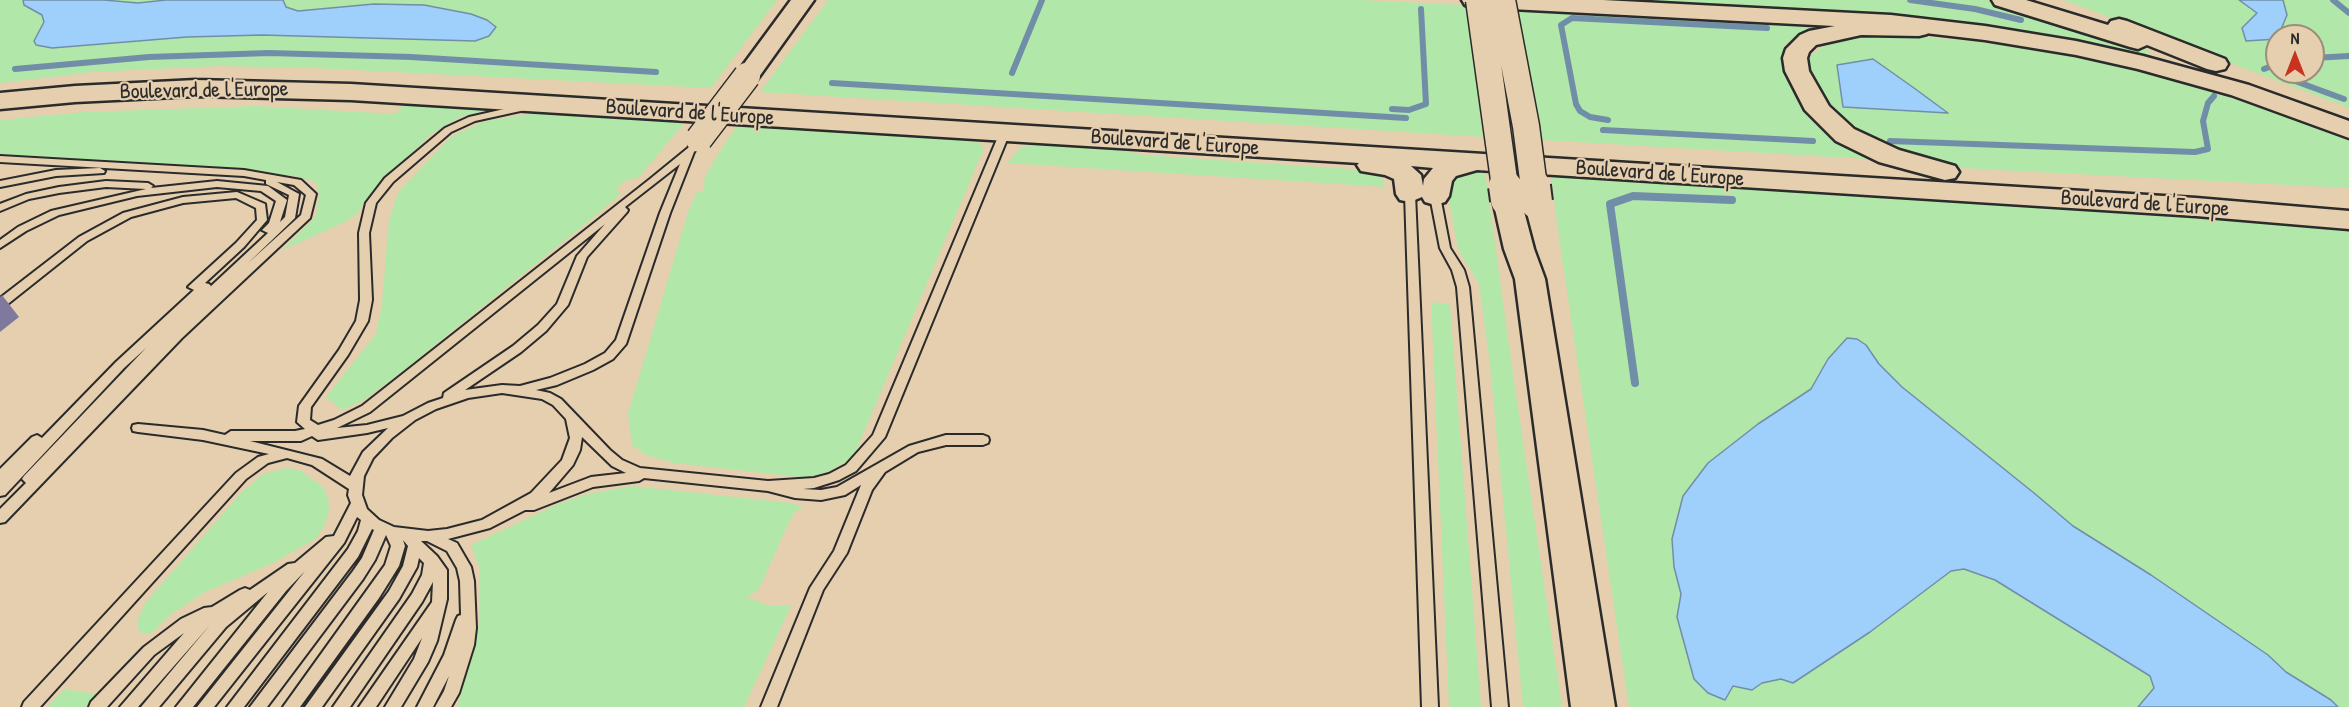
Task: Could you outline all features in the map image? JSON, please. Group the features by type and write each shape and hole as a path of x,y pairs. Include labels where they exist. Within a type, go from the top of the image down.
{"main road":[{"path":"695,145 803,0"},
{"path":"1473,0 1892,22 1985,33 2076,48 2144,63 2240,90 2349,129"},
{"path":"1479,0 1507,200 1519,249 1530,279 1593,707"},
{"path":"1502,0 1526,126 1536,202 1536,251 1530,279"},
{"path":"2002,0 2130,39 2349,116"},
{"path":"2051,0 2349,116"},
{"path":"1945,172 1889,156 1861,144 1837,129 1823,116 1809,96 1797,71 1795,58 1801,46 1808,40 1850,29 1900,28 1985,33"},
{"name":"Boulevard de l'Europe","path":"0,88 62,81 196,72 329,73 2349,197"},
{"name":"Boulevard de l'Europe","path":"0,101 75,94 236,88 351,92 2243,210 2349,220"},
{"path":"1101,139 1185,152 1391,167 1407,175 1423,195 1446,170 1477,162"}],"lane":[{"path":"318,430 303,422 305,406 344,352 362,321 366,300 364,233 371,203 390,180 448,130 472,118 551,104"},
{"path":"518,390 533,392 557,402 617,463 638,473 768,486 814,483 834,477 851,468 879,437 1005,132"},
{"path":"295,436 354,416 384,396 695,145"},
{"path":"432,406 467,394 518,390 542,385 579,372 609,356 622,341 665,213 695,145"},
{"path":"0,159 244,173 297,182 311,194 306,216 178,335 0,518"},
{"path":"0,184 56,173 104,171 274,182 294,194 290,218 141,359 0,507"},
{"path":"443,707 451,693 469,628 464,567 452,547 405,535 368,519 357,504 355,486 361,465 387,435 517,349 542,328 562,306 586,249 652,181"},
{"path":"0,208 26,197 106,184 183,187"},
{"path":"0,244 22,229 55,213 137,193 217,184 264,188 282,200 274,224 120,365 0,490"},
{"path":"0,304 83,239 128,215 183,200 237,195 261,206 262,220 240,245 143,332 0,477"},
{"path":"1423,195 1430,707"},
{"path":"1423,195 1445,248 1458,270 1462,287 1500,707"},
{"path":"138,428 203,435 295,436 351,432 411,417"},
{"path":"503,516 536,496 560,474 568,462 576,438 572,418"},
{"path":"203,435 287,453 317,462 338,473 355,486"},
{"path":"768,486 795,493 821,495 840,491 914,449 946,440 983,440"},
{"path":"30,707 242,476 263,460 287,453"},
{"path":"769,707 817,588 840,553 866,488 882,466"},
{"path":"258,707 368,560 405,535 466,530 591,482 621,476 649,475"},
{"path":"205,707 346,529 357,504"},
{"path":"236,707 352,553 368,519"},
{"path":"149,707 238,606 307,560 346,529"},
{"path":"393,707 420,662 440,599 440,570 405,535"},
{"path":"291,707 388,573 398,546 405,535"},
{"path":"313,707 394,595 410,567 405,535"},
{"path":"184,707 281,587 307,560"},
{"path":"341,707 417,598 429,575 432,560"},
{"path":"97,707 131,668 168,635 186,623 279,577"},
{"path":"367,707 440,599"},
{"path":"128,707 184,642 229,602"},
{"path":"425,707 455,646 468,604"}],"green space":[{"path":"0,0 777,0 711,88 314,68 219,66 93,72 0,83"},
{"path":"828,0 1361,0 1467,5 1483,137 760,92"},
{"path":"1591,0 1987,0 2150,50 2145,58 2088,45"},
{"path":"2064,0 2349,0 2349,108 2286,84 2325,84 2325,24 2265,24 2265,76"},
{"path":"1516,8 1837,25 1797,35 1783,47 1784,70 1802,103 1823,131 1848,145 1884,160 1540,140"},
{"path":"1879,35 1952,39 2037,49 2140,71 2286,114 2349,139 2349,188 1978,169 1930,164 1852,129 1821,105 1806,59 1827,43"},
{"path":"406,103 498,108 460,117 430,135 366,199 358,213 345,222 282,250 316,216 319,195 316,182 295,176 0,155 0,120 84,112 256,106 395,114"},
{"path":"549,111 685,122 639,177 625,181 616,189 620,194 600,212 399,374 364,400 342,410 326,397 376,334 382,304 389,219 399,191 452,136 485,121"},
{"path":"738,124 965,138 978,142 984,148 855,453 847,461 810,478 674,463 646,455 632,445 628,414 688,212 697,192 702,191 705,186 703,181 716,157"},
{"path":"1046,143 1104,146 1143,155 1366,170 1380,173 1385,187 1007,163 1021,147"},
{"path":"1485,171 1562,707 1523,707 1490,365 1479,284 1458,249 1447,189 1448,183 1464,173"},
{"path":"1551,176 1988,202 2349,229 2349,707 2338,707 2331,700 2286,672 2268,655 2073,526 1902,387 1879,364 1866,345 1828,359 1811,389 1758,424 1708,463 1683,496 1672,540 1674,567 1681,594 1677,617 1732,686 1752,690 1762,683 1781,679 1870,632 1951,571 1964,569 1995,580 2150,676 2154,688 2138,707 1629,707"},
{"path":"1431,302 1450,304 1481,707 1449,707"},
{"path":"287,468 300,470 323,487 328,498 329,511 317,538 273,563 203,593 169,616 151,634 139,632 137,621 146,602 241,493 263,474"},
{"path":"632,486 791,503 803,507 794,513 790,520 759,589 747,597 769,606 791,606 744,707 457,707 475,647 480,617 479,567 471,545 558,504 587,494"},
{"path":"64,689 97,694 86,707 48,707"}],"water":[{"path":"23,0 104,0 138,3 166,0 283,0 286,7 298,11 374,4 424,5 471,14 487,20 496,27 489,36 475,41 262,35 187,37 52,48 36,45 34,41 44,22 42,15 24,5"},
{"path":"2239,0 2283,0 2287,15 2283,24 2265,24 2265,40 2246,41 2242,28 2257,13"},
{"path":"1873,59 1948,113 1843,107 1837,65"},
{"path":"1847,338 1857,339 1866,345 1879,364 1902,387 2073,526 2151,575 2268,655 2286,672 2331,700 2338,707 2138,707 2154,688 2150,676 1995,580 1964,569 1951,571 1870,632 1793,683 1781,679 1762,683 1752,690 1733,686 1725,700 1708,693 1694,679 1677,617 1681,594 1674,567 1672,539 1683,496 1708,463 1758,424 1811,389 1828,359"}],"waterway":[{"path":"1012,73 1042,0"},
{"path":"1910,0 1975,9 2021,20"},
{"path":"2333,0 2349,13"},
{"path":"1392,109 1409,110 1426,104 1421,9"},
{"path":"1608,120 1590,117 1580,111 1576,104 1561,25 1572,18 1767,28"},
{"path":"15,69 149,57 269,53 411,57 656,72"},
{"path":"2325,57 2349,56"},
{"path":"832,83 1406,118"},
{"path":"2303,84 2344,99"},
{"path":"1890,141 2195,152 2208,149 2203,121 2208,103 2214,96"},
{"path":"1603,130 1813,141"},
{"path":"1635,383 1610,204 1633,196 1732,200"}]}
